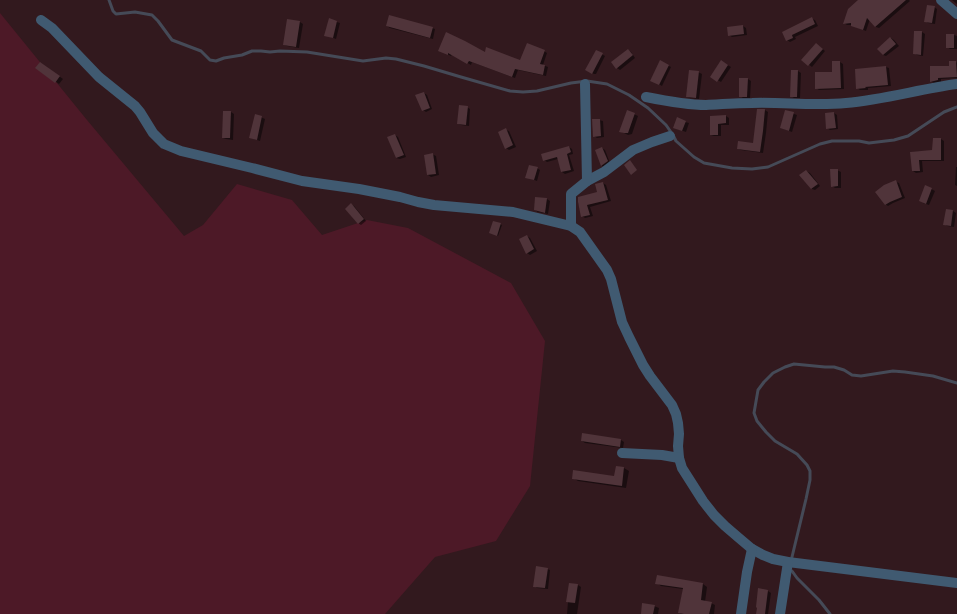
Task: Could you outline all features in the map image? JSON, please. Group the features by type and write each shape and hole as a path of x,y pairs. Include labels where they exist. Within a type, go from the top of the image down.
{"street":[{"path":"940,0 957,14"},
{"path":"41,20 52,28 99,76 135,106 153,133 164,144 181,151 302,181 359,189 434,205 513,212 571,226 580,232 607,270 611,279 622,322 629,337 643,365 669,401 676,414 679,434 679,458 682,468 714,515 752,549 773,559 957,583"},
{"path":"585,84 587,181"},
{"path":"646,97 680,103 706,105 770,102 830,104 862,101 957,84"},
{"path":"571,226 571,194 587,181 604,172 632,150 670,136"},
{"path":"622,453 662,455 679,458"},
{"path":"741,614 752,549"},
{"path":"780,614 788,562"}],"shaded area":[{"path":"0,13 184,236 203,225 237,184 292,200 322,235 367,220 408,228 511,283 545,341 530,486 496,541 435,557 385,614 0,614"}],"building":[{"path":"858,0 906,0 875,27 867,18 863,30 851,26 851,23 843,24 848,9"},
{"path":"927,5 935,6 932,23 924,22"},
{"path":"389,15 433,27 430,38 386,26"},
{"path":"812,17 815,24 792,35 793,38 786,41 782,32"},
{"path":"329,18 337,21 333,38 324,36"},
{"path":"287,19 300,21 296,47 283,45"},
{"path":"743,25 744,34 728,36 727,27"},
{"path":"914,31 922,31 921,55 913,54"},
{"path":"446,32 485,52 486,47 520,60 527,43 545,50 540,64 545,65 543,75 515,69 512,77 469,61 467,64 448,53 448,55 438,51"},
{"path":"946,34 954,34 954,48 946,48"},
{"path":"890,37 896,44 883,55 877,49"},
{"path":"816,43 823,49 808,66 801,60"},
{"path":"628,49 633,55 616,69 611,62"},
{"path":"596,50 603,53 592,74 585,70"},
{"path":"660,60 669,65 659,85 650,81"},
{"path":"721,60 728,65 717,82 710,77"},
{"path":"832,61 840,61 841,88 815,89 815,72 832,72"},
{"path":"949,61 956,61 957,77 938,78 938,80 930,82 930,66 949,66"},
{"path":"40,62 60,76 55,83 35,68"},
{"path":"886,66 888,85 856,89 855,69"},
{"path":"689,70 699,71 696,98 686,97"},
{"path":"791,70 798,70 797,97 790,97"},
{"path":"739,78 748,78 747,97 739,97"},
{"path":"424,92 430,108 422,111 415,95"},
{"path":"459,105 468,106 466,125 457,124"},
{"path":"757,109 765,109 760,152 737,149 738,141 753,143"},
{"path":"627,110 635,113 628,133 619,132"},
{"path":"785,110 794,112 789,131 780,128"},
{"path":"223,111 231,111 230,138 222,138"},
{"path":"834,112 836,128 826,129 825,113"},
{"path":"255,114 262,116 257,140 249,138"},
{"path":"726,115 726,123 718,124 718,135 710,135 710,116"},
{"path":"677,117 686,121 682,131 673,128"},
{"path":"592,119 600,119 601,136 593,137"},
{"path":"506,128 513,145 505,149 498,132"},
{"path":"395,134 404,155 396,158 387,137"},
{"path":"933,138 941,138 941,160 919,160 920,171 912,171 910,152 932,150"},
{"path":"569,146 571,152 567,154 571,170 561,172 557,157 543,161 541,154"},
{"path":"602,147 608,161 601,166 595,150"},
{"path":"433,153 436,174 427,175 424,155"},
{"path":"630,160 637,170 631,175 624,165"},
{"path":"529,165 538,167 534,180 525,178"},
{"path":"830,169 838,169 838,186 831,187"},
{"path":"806,170 818,184 811,189 799,175"},
{"path":"896,180 902,197 885,205 875,192 884,185"},
{"path":"603,182 608,200 587,205 590,215 581,217 578,197 597,192 595,184"},
{"path":"925,185 932,188 926,204 919,201"},
{"path":"535,197 547,198 545,213 534,210"},
{"path":"351,203 364,219 358,224 345,209"},
{"path":"946,209 953,210 951,226 943,225"},
{"path":"493,221 501,223 497,236 489,233"},
{"path":"527,235 534,249 526,254 519,239"},
{"path":"582,433 621,439 620,447 581,441"},
{"path":"616,466 624,467 622,486 572,479 573,470 614,476"},
{"path":"536,566 548,568 545,588 533,587"},
{"path":"657,575 703,583 701,600 712,602 709,614 678,613 683,588 655,584"},
{"path":"569,583 578,584 575,603 566,602"},
{"path":"758,588 768,590 765,614 756,614"},
{"path":"642,603 655,605 653,614 641,614"}],"waterway":[{"path":"109,0 113,11 116,14 135,12 152,15 172,40 201,51 210,60 216,61 252,51 307,52 363,61 386,58 396,59 510,91 537,91 587,81 607,84 629,95 648,108 666,125 676,141 694,157 704,163 732,168 752,169 768,167 820,144 832,141 859,141 869,143 894,140 908,136 944,112 957,107"},
{"path":"792,557 810,480 810,471 807,465 797,454 775,441 757,421 754,413 758,390 764,382 773,373 794,364 834,367 844,370 852,375 861,376 893,371 905,372 933,376 957,383"},
{"path":"792,571 830,614"}]}
